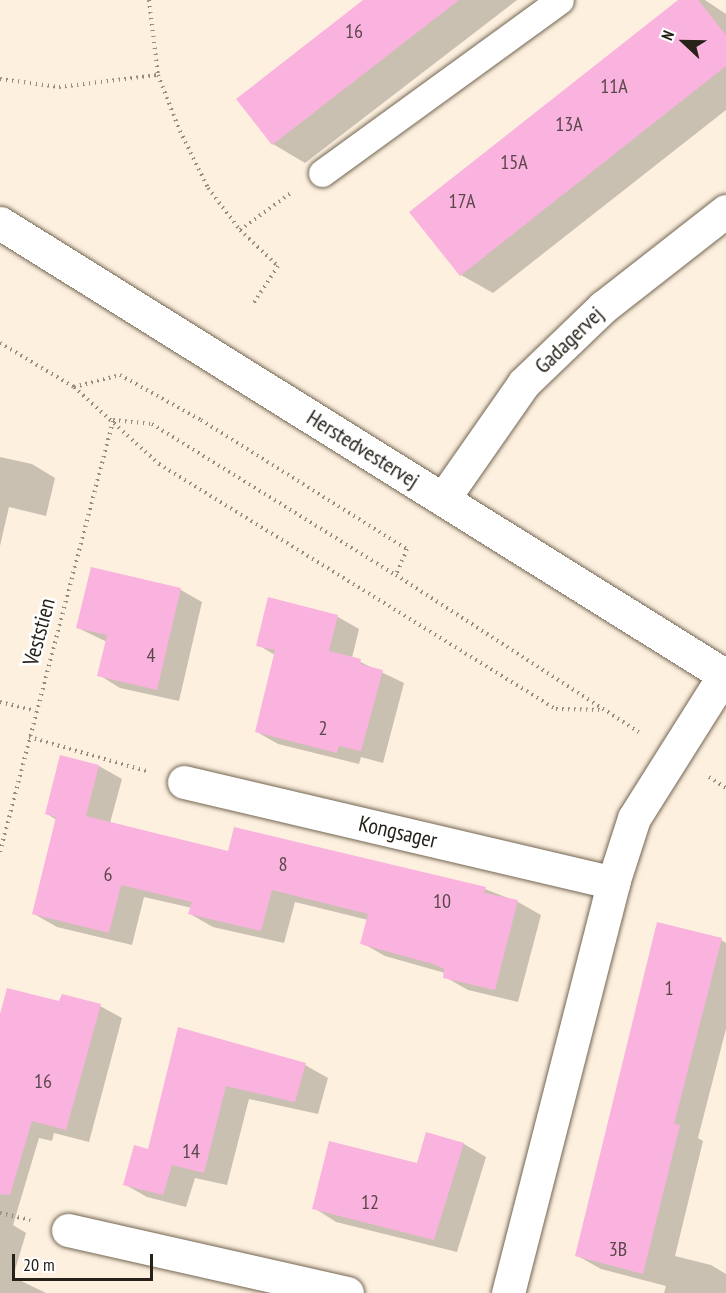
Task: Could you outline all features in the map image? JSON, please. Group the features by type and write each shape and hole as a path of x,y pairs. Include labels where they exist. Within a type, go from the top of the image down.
{"street":[{"name":"Gadagervej","path":"443,499 524,383 603,307 726,211"},
{"name":"Herstedvestervej","path":"0,223 725,676"},
{"path":"508,1293 613,882 634,818 672,753 725,676"},
{"name":"Kongsager","path":"184,782 613,882"},
{"path":"68,1230 347,1293"}],"lane":[{"path":"322,173 560,0"}],"path":[{"path":"149,0 158,75 208,188 240,230 278,266 254,304"},
{"path":"0,79 59,87 158,75"},
{"path":"0,343 74,387 159,464 556,710 604,710"},
{"path":"74,387 120,375 201,420 407,549 396,575"},
{"path":"113,420 152,424 396,575 726,788"},
{"name":"Veststien","path":"0,852 28,737 113,420"},
{"path":"0,702 35,711"},
{"path":"28,737 184,782"}],"building":[{"path":"363,0 459,0 272,145 236,99"},
{"path":"678,0 698,0 726,35 726,66 460,276 409,212"},
{"path":"91,567 181,588 157,690 97,676 107,635 76,628"},
{"path":"268,597 338,615 329,651 361,659 360,664 383,670 361,751 339,746 337,753 255,732 275,650 256,646"},
{"path":"60,755 99,765 86,816 228,851 234,827 486,887 484,893 518,900 495,990 443,978 444,969 433,964 360,944 368,914 272,890 261,931 188,914 192,902 121,885 109,933 32,914 56,817 45,814"},
{"path":"657,922 722,938 674,1124 680,1125 643,1274 575,1256"},
{"path":"7,988 59,1001 62,994 101,1004 66,1130 32,1121 10,1195 0,1194 0,1014"},
{"path":"178,1027 306,1063 295,1102 226,1086 204,1173 172,1165 163,1195 123,1185 134,1145 148,1149"},
{"path":"426,1132 464,1143 434,1240 312,1209 329,1141 417,1163"}]}
